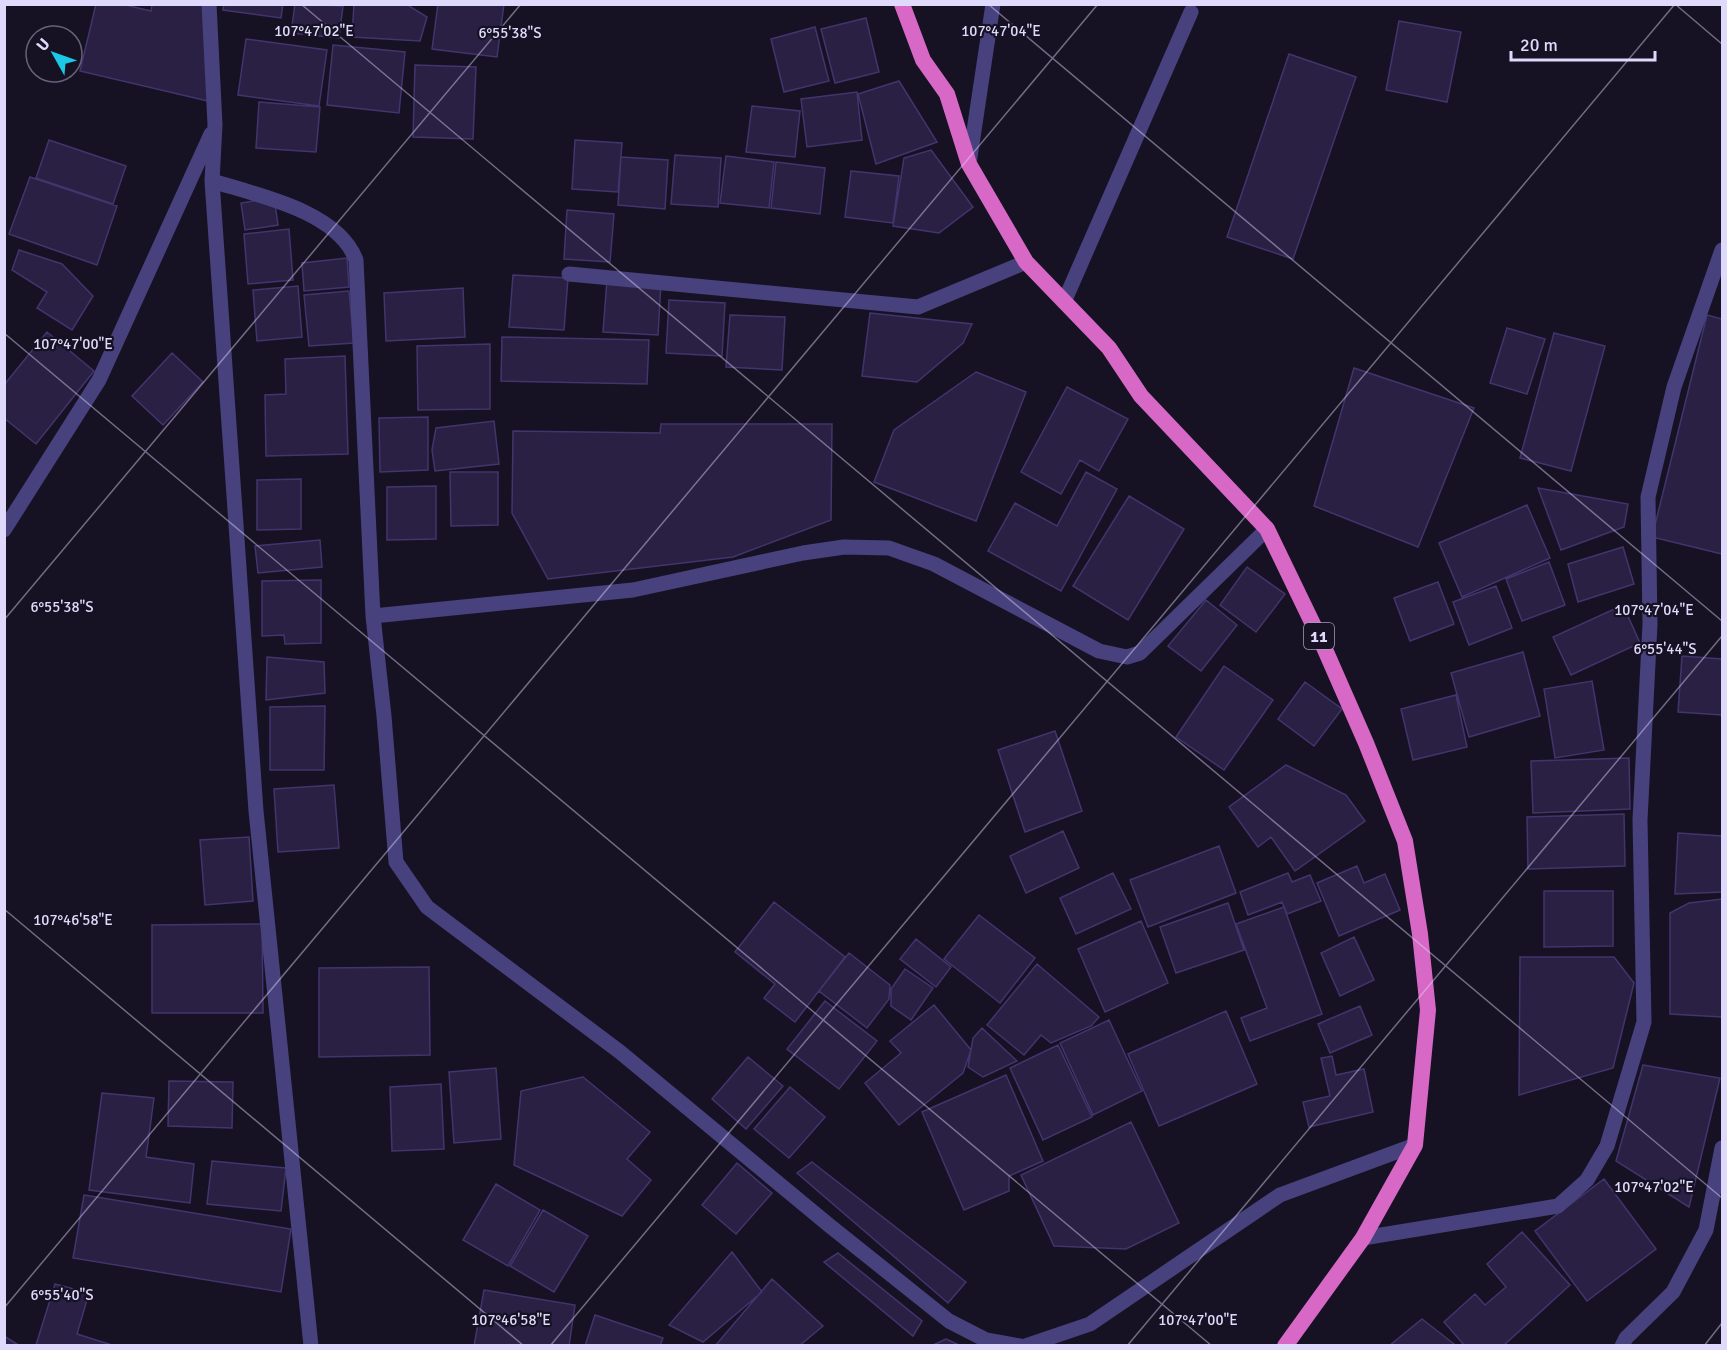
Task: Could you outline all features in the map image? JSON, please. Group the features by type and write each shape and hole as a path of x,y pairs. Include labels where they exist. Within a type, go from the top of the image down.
{"highway":[{"name":"11","path":"902,4 923,60 947,94 969,164 1026,262 1109,348 1141,396 1267,529 1328,656 1405,841 1420,934 1428,1010 1415,1145 1363,1238 1286,1346"}],"street":[{"path":"209,4 215,125 212,181 256,811 311,1346"},
{"path":"969,164 993,4"},
{"path":"1064,302 1191,12"},
{"path":"4,530 99,381 215,125"},
{"path":"212,181 300,209 332,229 347,244 357,260 373,616 396,862 427,908 620,1052 949,1321 986,1340 1020,1346"},
{"path":"1363,1238 1558,1206 1587,1180 1608,1146 1644,1022 1640,820 1650,624 1648,497 1674,387 1722,250"},
{"path":"569,273 918,308 1026,262"},
{"path":"373,616 633,590 844,546 889,548 934,564 1099,651 1127,657 1140,653 1267,529"},
{"path":"1025,1346 1090,1324 1280,1195 1415,1145"},
{"path":"1622,1346 1626,1338 1673,1292 1706,1230 1722,1148"}],"building":[{"path":"96,4 121,4 151,11 152,4 207,4 212,102 84,72 84,54"},
{"path":"224,4 283,4 281,18 223,10"},
{"path":"295,4 343,6 339,38 291,33"},
{"path":"354,4 406,4 427,17 420,41 352,37"},
{"path":"438,4 504,4 497,57 432,49"},
{"path":"866,18 879,72 835,83 821,29"},
{"path":"1399,21 1461,32 1447,102 1386,90"},
{"path":"815,27 829,81 784,92 771,39"},
{"path":"246,39 327,50 319,106 238,95"},
{"path":"333,45 405,52 399,113 327,105"},
{"path":"1289,54 1356,77 1293,259 1227,237"},
{"path":"415,65 476,67 473,139 413,137"},
{"path":"899,81 937,142 876,164 858,94"},
{"path":"857,92 862,140 807,147 801,99"},
{"path":"259,102 320,107 316,152 256,148"},
{"path":"752,106 800,111 795,157 746,152"},
{"path":"49,140 126,166 113,204 36,178"},
{"path":"575,140 622,143 618,192 572,189"},
{"path":"931,150 973,207 939,233 893,226 904,158"},
{"path":"675,155 721,158 718,207 671,204"},
{"path":"726,156 774,162 769,208 720,203"},
{"path":"621,157 668,160 665,209 618,205"},
{"path":"776,162 825,168 820,214 771,208"},
{"path":"851,171 899,176 893,223 845,217"},
{"path":"30,177 117,206 97,265 9,234"},
{"path":"266,199 275,204 278,225 245,230 241,203"},
{"path":"567,210 614,214 610,262 564,259"},
{"path":"289,229 293,280 248,284 244,234"},
{"path":"19,250 62,264 93,296 72,330 37,308 47,292 12,270"},
{"path":"347,258 349,287 304,291 302,263"},
{"path":"513,275 568,278 564,330 509,327"},
{"path":"607,280 661,283 658,335 603,332"},
{"path":"298,286 302,337 257,341 253,290"},
{"path":"463,288 465,337 386,341 384,293"},
{"path":"349,291 354,343 309,346 304,295"},
{"path":"669,300 725,303 722,356 666,353"},
{"path":"870,313 972,324 963,343 917,382 862,376"},
{"path":"730,315 785,317 782,370 726,367"},
{"path":"1707,315 1722,319 1722,554 1652,537"},
{"path":"1507,328 1545,339 1527,394 1490,383"},
{"path":"47,332 94,371 36,444 4,418 4,385"},
{"path":"1554,333 1605,346 1571,471 1520,458"},
{"path":"502,337 649,340 647,384 501,381"},
{"path":"490,344 490,409 418,410 417,346"},
{"path":"172,353 203,382 163,425 132,396"},
{"path":"345,356 348,454 266,456 265,395 286,394 285,359"},
{"path":"1354,368 1474,408 1418,547 1314,506"},
{"path":"976,372 1026,392 976,521 874,482 894,430"},
{"path":"1067,387 1128,419 1099,471 1080,460 1061,494 1021,472"},
{"path":"428,417 428,470 380,472 379,418"},
{"path":"494,421 499,464 435,471 432,450 436,428"},
{"path":"661,424 832,424 831,520 733,557 548,579 512,513 513,431 660,433"},
{"path":"450,472 498,472 498,525 451,526"},
{"path":"1086,472 1117,489 1061,591 988,551 1015,503 1057,526"},
{"path":"301,479 301,529 257,530 257,480"},
{"path":"436,486 436,539 387,540 387,487"},
{"path":"1538,488 1628,504 1624,527 1561,550"},
{"path":"1129,496 1184,529 1128,620 1073,586"},
{"path":"1527,505 1550,558 1462,597 1439,543"},
{"path":"320,540 322,567 258,573 255,546"},
{"path":"1623,547 1634,584 1578,602 1568,564"},
{"path":"1549,562 1565,605 1522,621 1506,579"},
{"path":"1247,567 1285,594 1256,632 1220,605"},
{"path":"321,580 321,643 285,644 284,635 262,636 262,581"},
{"path":"1438,582 1454,624 1410,641 1394,598"},
{"path":"1496,586 1512,628 1469,645 1453,602"},
{"path":"1206,600 1237,625 1201,671 1168,646"},
{"path":"1623,605 1640,643 1571,675 1553,637"},
{"path":"1523,652 1540,716 1469,737 1451,673"},
{"path":"1682,656 1722,659 1722,715 1678,712"},
{"path":"267,657 324,662 325,693 266,700"},
{"path":"1224,666 1273,700 1224,770 1176,737"},
{"path":"1592,681 1604,750 1555,758 1544,689"},
{"path":"1305,682 1342,709 1314,746 1278,719"},
{"path":"1456,695 1467,747 1413,760 1401,709"},
{"path":"325,706 324,770 270,770 270,707"},
{"path":"1055,731 1082,811 1025,832 998,750"},
{"path":"1629,758 1630,809 1533,813 1531,761"},
{"path":"1286,765 1346,795 1365,821 1295,871 1271,837 1258,847 1229,807"},
{"path":"334,785 339,848 278,852 274,789"},
{"path":"1624,814 1625,866 1528,869 1527,817"},
{"path":"1063,831 1079,868 1026,893 1010,856"},
{"path":"1678,833 1722,836 1722,892 1675,894"},
{"path":"249,837 253,901 205,905 200,840"},
{"path":"1219,846 1236,893 1148,927 1130,880"},
{"path":"1357,866 1364,883 1385,874 1400,910 1339,936 1317,883"},
{"path":"1113,873 1131,909 1076,934 1060,898"},
{"path":"1288,873 1292,882 1310,875 1321,901 1287,914 1282,902 1248,915 1240,892"},
{"path":"1544,891 1613,891 1613,946 1544,947"},
{"path":"1722,899 1722,1017 1670,1014 1670,913 1689,903"},
{"path":"774,902 845,957 795,1022 764,998 775,984 735,952"},
{"path":"1228,903 1244,950 1176,973 1160,927"},
{"path":"1284,907 1322,1014 1250,1041 1241,1018 1267,1008 1236,924"},
{"path":"979,915 1035,958 1000,1003 944,959"},
{"path":"1141,921 1168,983 1105,1012 1078,949"},
{"path":"262,924 263,1013 152,1013 152,925"},
{"path":"1354,937 1374,980 1340,996 1321,953"},
{"path":"916,939 951,967 936,987 900,959"},
{"path":"849,953 890,985 889,999 867,1028 819,991"},
{"path":"1520,957 1614,957 1634,983 1613,1068 1519,1095"},
{"path":"1037,964 1099,1017 1091,1026 1051,1043 1041,1035 1024,1055 987,1025"},
{"path":"429,967 430,1055 319,1057 319,968"},
{"path":"905,969 933,988 911,1020 891,1006 891,989"},
{"path":"825,1001 877,1041 839,1089 787,1049"},
{"path":"934,1005 971,1050 963,1073 899,1125 865,1083 901,1053 890,1041"},
{"path":"1360,1006 1372,1035 1330,1053 1318,1024"},
{"path":"1226,1011 1257,1084 1159,1126 1128,1054"},
{"path":"1109,1020 1142,1091 1093,1115 1060,1043"},
{"path":"982,1028 1017,1061 983,1077 968,1067 973,1038"},
{"path":"1058,1045 1092,1117 1043,1140 1010,1068"},
{"path":"1332,1056 1336,1075 1364,1069 1373,1112 1309,1127 1303,1102 1330,1096 1321,1058"},
{"path":"748,1057 783,1086 746,1129 712,1099"},
{"path":"1643,1065 1720,1078 1689,1207 1616,1161"},
{"path":"496,1068 501,1139 454,1143 449,1072"},
{"path":"1006,1075 1043,1161 1009,1176 1009,1191 964,1210 922,1112"},
{"path":"583,1077 650,1132 627,1159 651,1180 622,1216 514,1165 521,1091"},
{"path":"169,1081 233,1082 232,1128 168,1126"},
{"path":"441,1084 444,1149 392,1151 390,1087"},
{"path":"790,1087 825,1117 789,1158 754,1129"},
{"path":"102,1093 154,1098 146,1157 194,1164 190,1203 89,1190"},
{"path":"1131,1122 1179,1223 1126,1249 1054,1246 1021,1175"},
{"path":"212,1161 286,1168 281,1211 207,1204"},
{"path":"812,1162 966,1282 948,1303 797,1173"},
{"path":"737,1163 772,1193 736,1234 702,1205"},
{"path":"1604,1179 1656,1249 1587,1301 1535,1231"},
{"path":"496,1184 540,1210 508,1266 463,1240"},
{"path":"84,1195 291,1229 281,1292 73,1258"},
{"path":"543,1210 588,1236 554,1292 510,1266"},
{"path":"1522,1232 1570,1285 1503,1346 1465,1346 1444,1322 1475,1294 1485,1305 1506,1287 1487,1264"},
{"path":"732,1252 762,1292 703,1342 669,1325"},
{"path":"838,1253 922,1321 913,1336 824,1262"},
{"path":"772,1279 823,1326 799,1346 715,1346"},
{"path":"55,1284 89,1293 77,1334 115,1346 36,1345"},
{"path":"484,1290 575,1305 569,1346 474,1346"},
{"path":"595,1315 663,1338 660,1346 585,1346"},
{"path":"1422,1319 1454,1344 1456,1346 1389,1346"},
{"path":"4,1336 20,1346 4,1346"},
{"path":"946,1339 961,1346 931,1346"}]}
